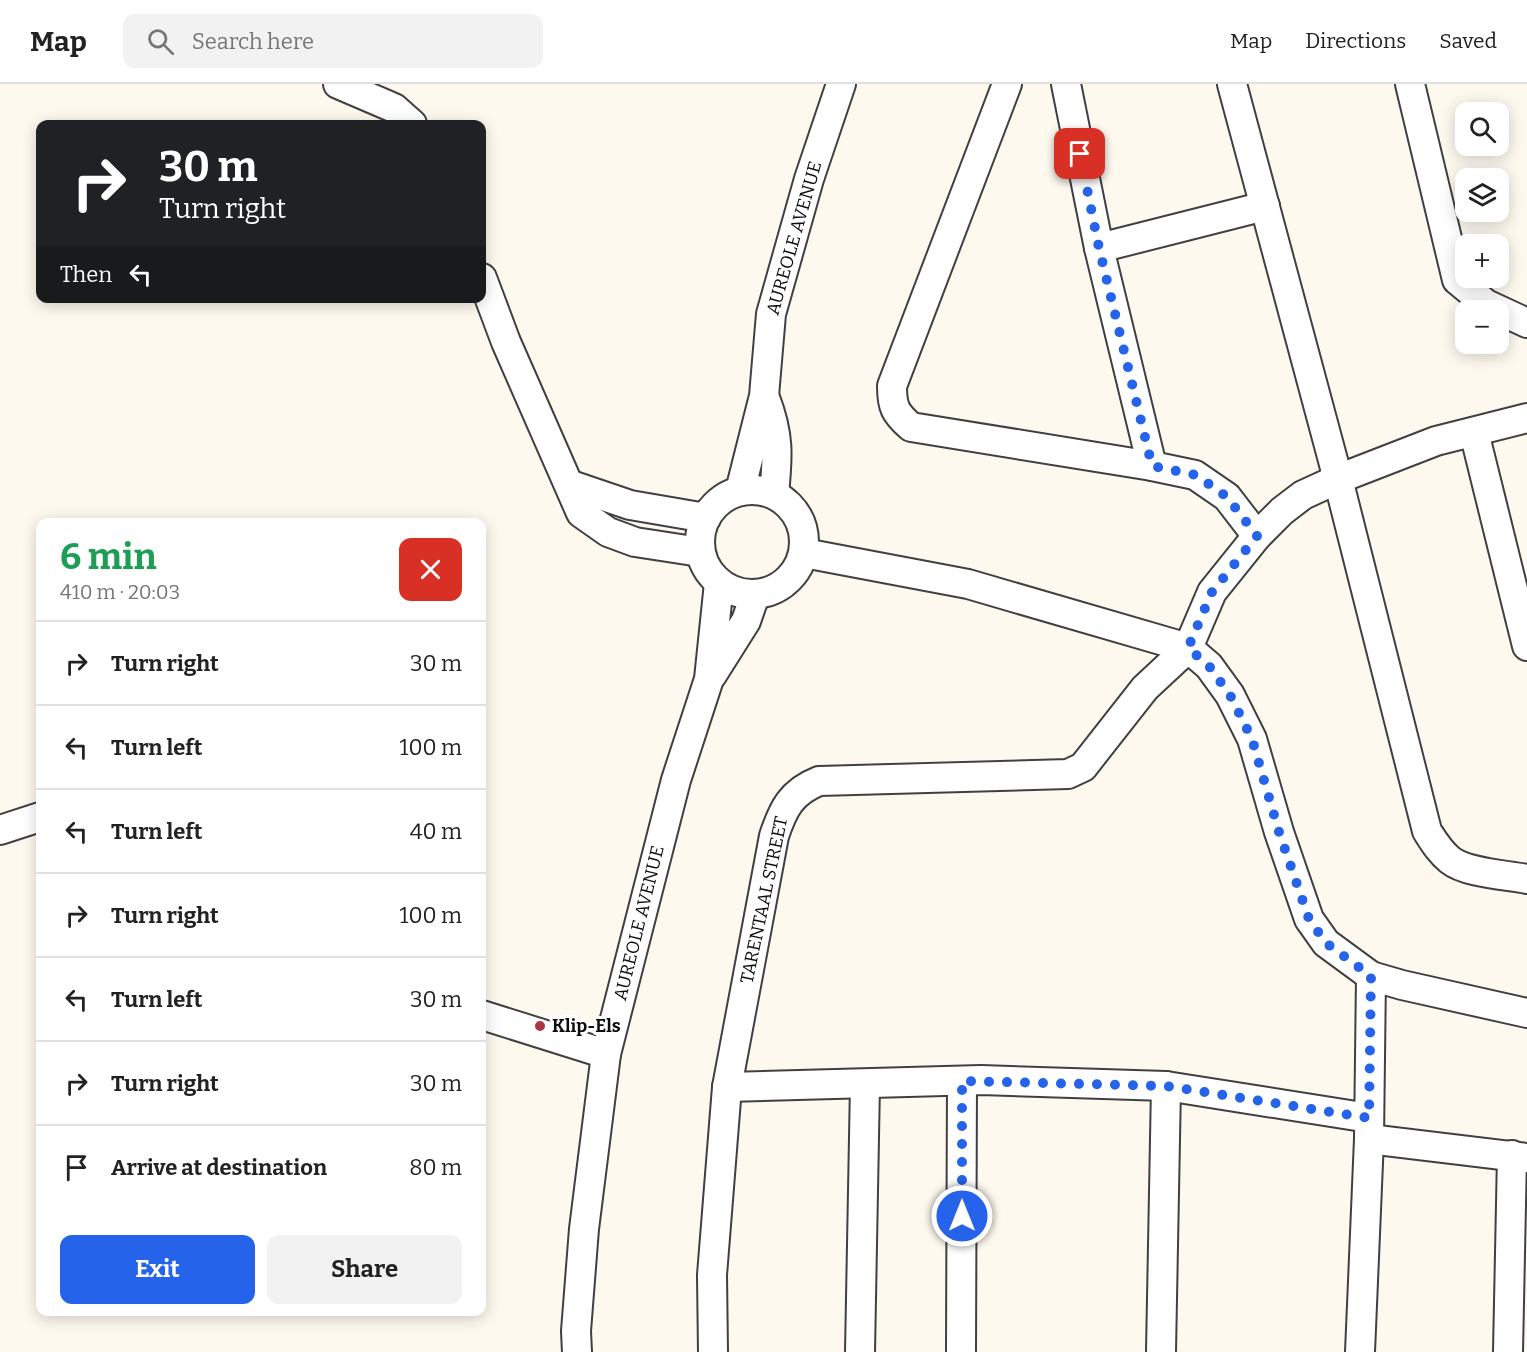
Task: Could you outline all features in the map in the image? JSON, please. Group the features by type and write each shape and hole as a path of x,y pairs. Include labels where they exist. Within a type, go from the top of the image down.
{"street":[{"path":"338,84 394,108 408,120"},
{"name":"AUREOLE AVENUE","path":"740,491 764,396 771,314 808,179 841,84"},
{"path":"1007,84 892,386 892,404 899,417 911,427 1196,475 1227,497 1257,536"},
{"path":"1066,84 1099,248 1152,466"},
{"path":"1232,84 1338,479 1427,831 1437,847 1452,862 1476,870 1527,879"},
{"path":"1410,84 1457,280 1486,304 1527,323"},
{"path":"1099,248 1265,206"},
{"path":"486,289 506,342 581,513 609,532 636,542 700,552"},
{"name":"AUREOLE AVENUE","path":"764,396 774,421 777,446 774,494"},
{"path":"1188,648 1212,592 1257,536 1282,511 1303,495 1436,441 1527,418"},
{"path":"1474,432 1527,646"},
{"path":"570,485 630,505 706,518"},
{"path":"755,490 774,494 794,510 805,538 804,553 790,579 778,588 755,595 735,591 719,583 711,574 700,552 701,532 706,518 727,496 740,491 755,490"},
{"path":"804,553 968,584 1188,648 1209,666 1230,695 1252,739 1279,832 1309,919 1326,943 1371,976 1527,1013"},
{"name":"AUREOLE AVENUE","path":"577,1352 576,1331 584,1229 606,1054 676,780 709,679 719,583"},
{"name":"AUREOLE AVENUE","path":"709,679 746,621 755,595"},
{"name":"TARENTAAL STREET","path":"713,1352 712,1275 726,1087 774,836 783,810 796,795 819,781 1076,772 1083,767 1145,688 1188,648"},
{"path":"0,830 36,818"},
{"path":"1360,1352 1369,1129 1371,976"},
{"path":"486,1015 606,1054"},
{"path":"726,1087 962,1081 1166,1086 1369,1129 1520,1156 1508,1352"},
{"path":"961,1352 962,1081"},
{"path":"860,1352 865,1084"},
{"path":"1161,1352 1166,1086"}],"place":[{"name":"Klip-Els","path":"540,1026"}],"route":[{"path":"962,1216 962,1081 1166,1086 1369,1118 1371,976 1326,943 1309,919 1279,832 1252,739 1230,695 1209,666 1188,648 1212,592 1257,536 1227,497 1196,475 1152,466 1099,248 1080,154"}]}
